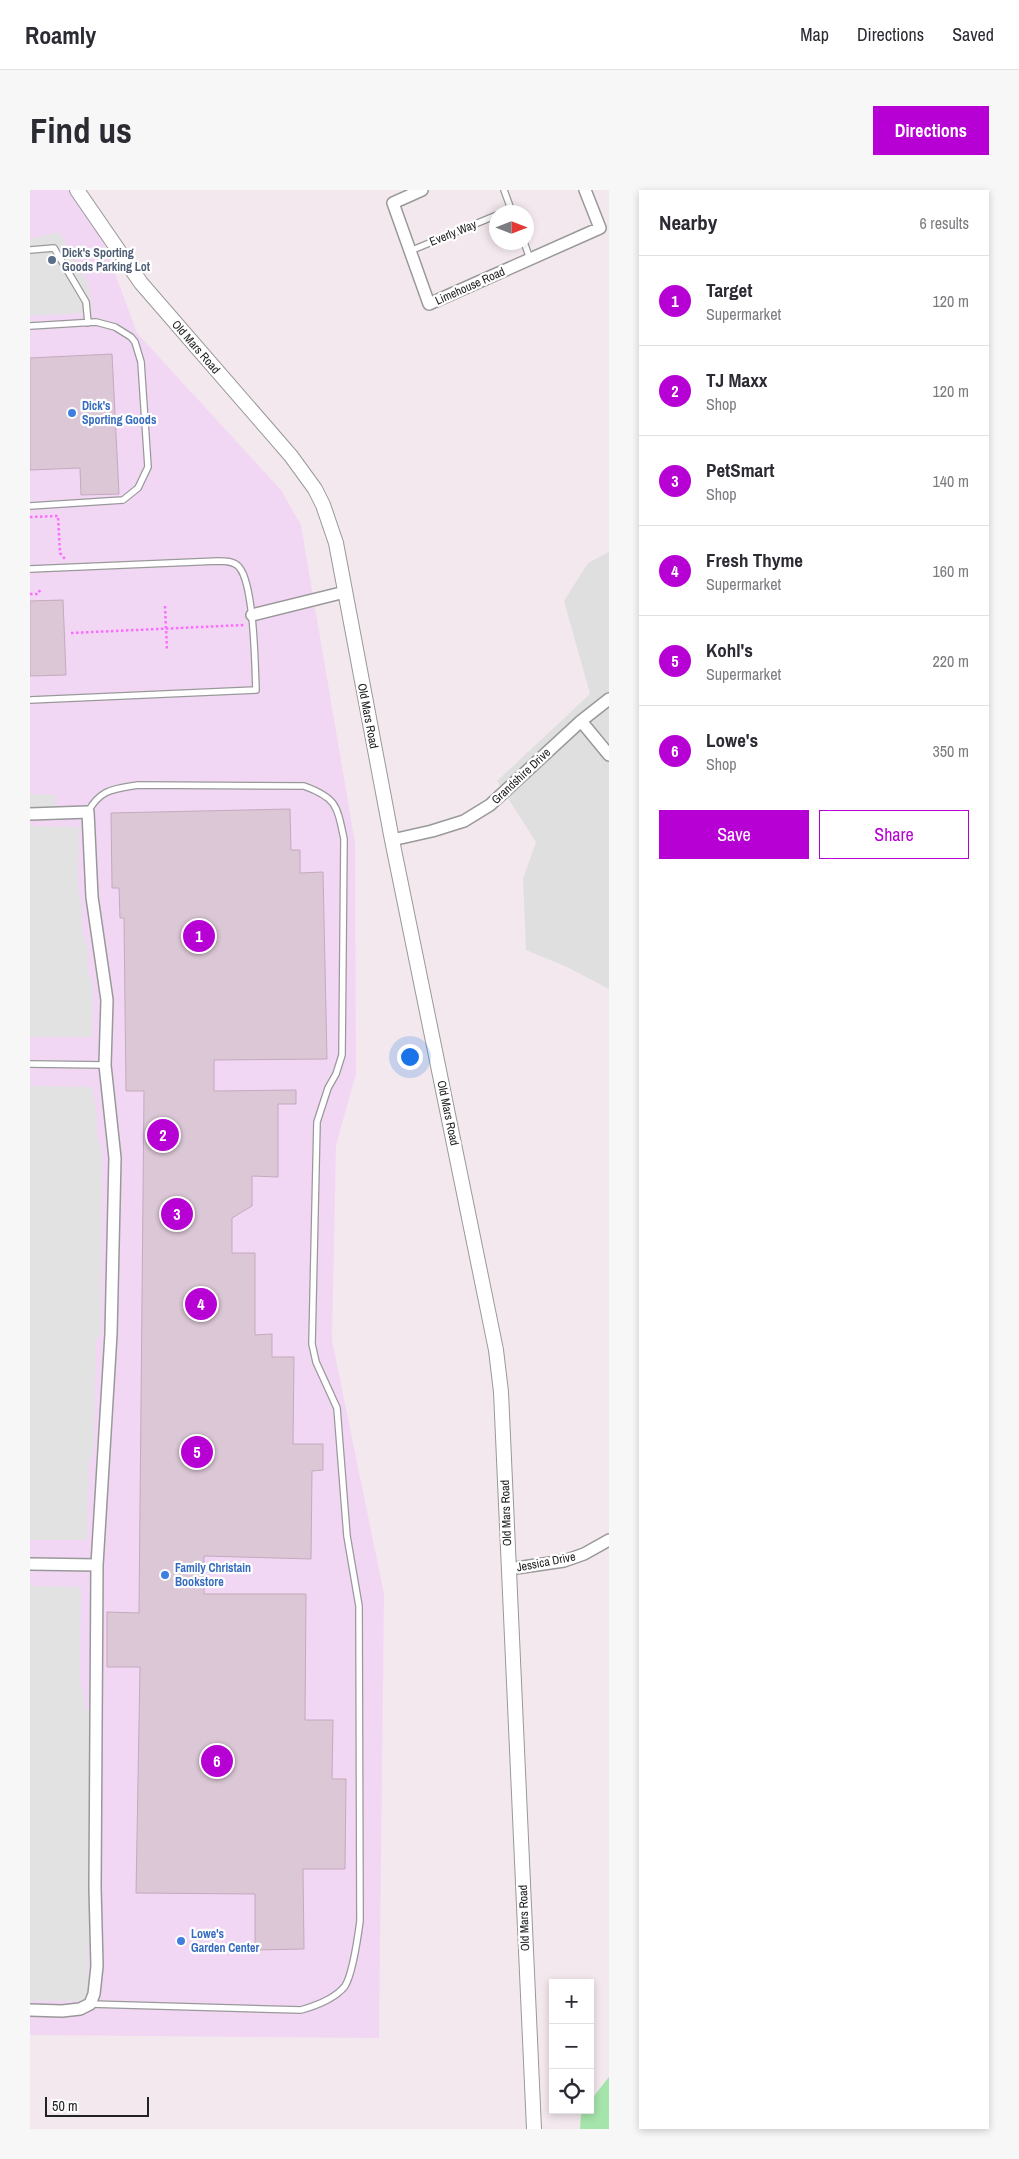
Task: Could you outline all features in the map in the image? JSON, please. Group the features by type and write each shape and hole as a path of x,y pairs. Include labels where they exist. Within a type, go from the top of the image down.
{"street":[{"name":"Old Mars Road","path":"78,190 141,283 291,456 324,505 331,525 392,840 496,1350 501,1392 534,2129"},
{"name":"Limehouse Road","path":"422,190 393,203 429,304 600,228 585,190"},
{"path":"247,616 345,592"},
{"name":"Grandshire Drive","path":"392,840 432,831 464,821 490,805 580,721 609,699"},
{"path":"580,721 609,755"},
{"path":"30,814 88,812 92,897 107,1000 105,1065 116,1158 111,1334 97,1565 95,1878 97,1966 94,1994 90,2004 71,2010 30,2010"},
{"name":"Jessica Drive","path":"508,1569 564,1561 584,1554 609,1540"},
{"path":"30,1564 97,1565"}],"lane":[{"path":"504,190 510,205"},
{"name":"Everly Way","path":"410,251 489,218"},
{"path":"30,250 54,248 86,302 88,323"},
{"path":"527,250 530,259"},
{"path":"30,326 96,322 115,327 131,337 141,362 148,467 138,488 123,500 30,506"},
{"path":"30,569 230,562 240,568 256,690 30,700"},
{"path":"88,812 95,799 113,789 138,785 304,786 324,794 338,811 344,839 342,1054 317,1122 312,1344 316,1362 337,1408 347,1536 360,1606 360,1921 356,1946 345,1986 321,2004 300,2010 90,2004"},
{"path":"30,1064 105,1065"}],"path":[{"path":"30,517 58,516 60,553 65,560"},
{"path":"30,594 38,594 41,588"},
{"path":"165,606 167,650"},
{"path":"71,633 244,625 247,616"}],"shaded area":[{"path":"30,190 84,190 137,333 281,490 301,525 355,843 356,1074 336,1145 332,1340 384,1594 379,2038 30,2035"},
{"name":"Dick's Sporting Goods Parking Lot","path":"59,232 87,282 93,313 30,316 30,239"},
{"path":"609,552 609,989 567,967 526,950 523,879 536,842 497,781 590,694 564,601 588,563"},
{"path":"30,794 56,795 55,808 30,807"},
{"path":"30,826 79,827 78,888 82,905 82,931 88,947 88,971 93,986 92,1037 30,1037"},
{"path":"30,1086 92,1087 97,1115 97,1136 102,1152 101,1333 96,1340 94,1444 93,1455 89,1462 87,1540 30,1540"},
{"path":"30,1586 81,1587 80,1682 85,1699 85,1710 91,1710 88,2001 30,2001"},
{"path":"609,2077 609,2129 580,2129 582,2114 594,2114 594,2096"}],"building":[{"name":"Dick's Sporting Goods","path":"112,354 119,494 81,495 80,468 30,470 30,358"},
{"path":"63,600 66,675 30,676 30,601"},
{"path":"290,809 291,850 300,850 300,873 323,872 327,1059 214,1060 214,1091 296,1090 296,1104 278,1104 278,1177 252,1176 252,1206 232,1218 232,1253 255,1253 255,1335 272,1334 272,1357 294,1357 293,1444 323,1444 323,1470 312,1471 311,1559 204,1556 204,1594 306,1594 305,1720 333,1720 332,1779 346,1779 345,1869 303,1869 304,1949 255,1950 255,1894 136,1893 140,1667 107,1667 107,1612 139,1613 144,1091 126,1091 124,918 120,918 119,888 112,888 111,813"}],"place":[{"name":"Dick's Sporting Goods Parking Lot","path":"52,260"},
{"name":"Dick's Sporting Goods","path":"72,413"},
{"name":"Target","path":"199,936"},
{"name":"TJ Maxx","path":"163,1135"},
{"name":"PetSmart","path":"177,1214"},
{"name":"Fresh Thyme","path":"201,1304"},
{"name":"Kohl's","path":"197,1452"},
{"name":"Family Christain Bookstore","path":"165,1575"},
{"name":"Lowe's","path":"217,1761"},
{"name":"Lowe's Garden Center","path":"181,1941"}]}
